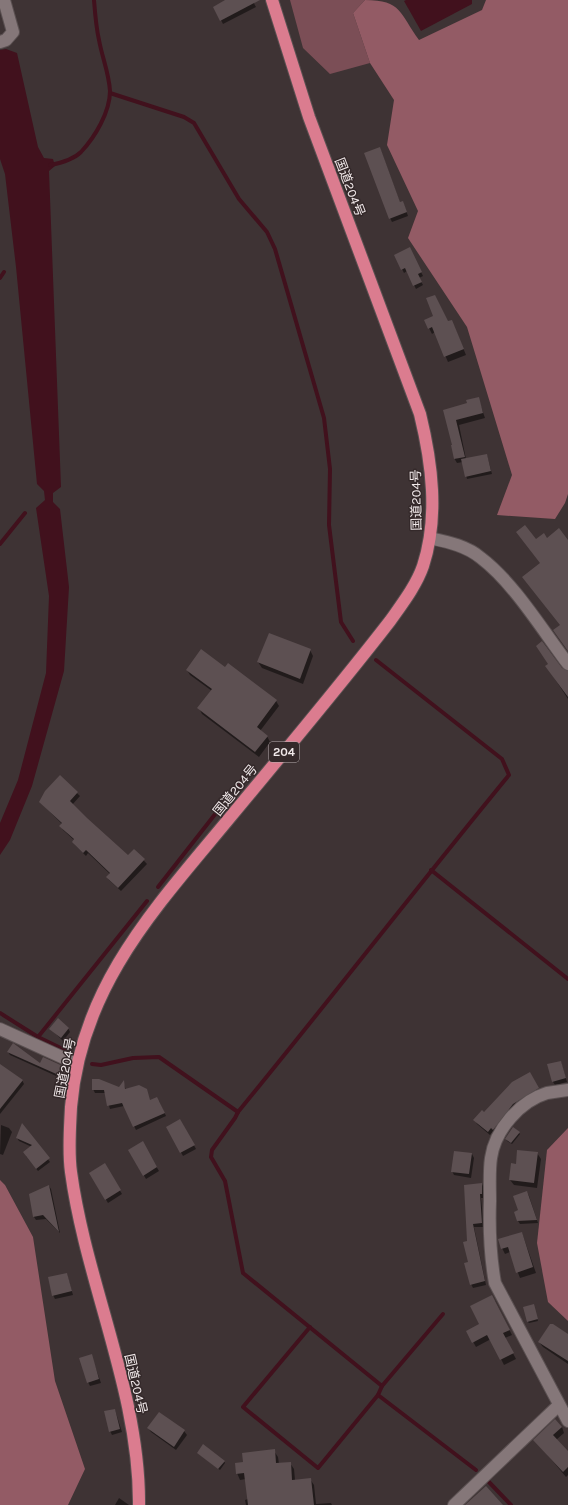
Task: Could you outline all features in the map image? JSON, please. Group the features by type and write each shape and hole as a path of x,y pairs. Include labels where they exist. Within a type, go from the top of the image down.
{"highway":[{"name":"国道204号","path":"139,1505 137,1463 131,1424 74,1194 70,1168 72,1094 77,1064 93,1013 106,984 141,927 390,621 408,595 422,567 430,538 432,511 431,479 428,446 420,414 309,116 272,0"}],"street":[{"path":"0,42 6,40 13,32 4,0"},
{"path":"430,538 453,543 481,557 507,583 568,664"},
{"path":"0,1029 77,1064"},
{"path":"568,1090 546,1094 526,1103 506,1123 495,1141 491,1158 489,1232 491,1263 495,1283 568,1421"},
{"path":"454,1505 559,1405"}],"shaded area":[{"path":"290,0 365,0 353,13 370,63 330,74 303,48"},
{"path":"365,0 386,3 399,10 419,40 482,10 486,0 568,0 568,494 565,503 555,519 497,515 512,475 467,327 408,238 418,211 387,145 394,100 370,63 353,13"},
{"path":"472,0 472,4 421,31 404,1"},
{"path":"6,49 17,53 38,147 44,158 53,159 55,166 49,171 61,487 53,493 53,502 60,509 69,587 64,671 32,786 10,840 0,855 0,823 18,780 46,673 49,596 36,508 45,500 44,491 37,484 16,267 5,174 0,159 0,50"},
{"path":"568,1128 568,1321 548,1302 537,1243 547,1150"},
{"path":"0,1180 5,1185 33,1237 55,1381 85,1469 68,1505 0,1505"}],"building":[{"path":"225,0 260,0 220,21 213,7"},
{"path":"380,147 400,202 403,201 407,212 389,219 364,153"},
{"path":"410,247 422,272 418,274 422,282 413,286 405,268 401,270 394,255"},
{"path":"435,295 448,321 452,320 464,349 444,357 432,327 428,329 424,320 433,316 426,298"},
{"path":"479,397 483,413 456,420 465,457 454,459 443,410 467,403 466,400"},
{"path":"487,454 491,471 465,477 461,459"},
{"path":"525,525 536,539 544,533 547,538 559,528 568,540 568,651 553,630 560,625 522,577 540,563 516,532"},
{"path":"269,633 311,649 300,679 257,662"},
{"path":"542,641 562,668 568,671 568,697 545,666 548,664 536,646"},
{"path":"201,649 225,667 228,663 277,700 257,727 268,736 255,752 197,708 212,689 186,670"},
{"path":"60,775 78,792 70,801 87,818 128,855 134,849 145,859 118,888 106,877 110,873 86,850 83,853 72,842 74,839 59,826 62,823 39,802 45,791"},
{"path":"58,1018 69,1028 61,1038 49,1029"},
{"path":"13,1043 40,1063 43,1057 67,1068 63,1077 7,1052"},
{"path":"561,1061 566,1078 552,1082 547,1064"},
{"path":"0,1064 23,1080 0,1109"},
{"path":"530,1072 539,1088 513,1104 493,1130 491,1128 488,1132 473,1120 482,1110 484,1112 512,1082"},
{"path":"92,1079 99,1079 119,1087 124,1080 125,1089 139,1085 147,1089 150,1100 157,1097 165,1113 133,1127 122,1103 107,1106 104,1090 92,1090"},
{"path":"180,1119 195,1145 180,1153 166,1127"},
{"path":"22,1123 50,1158 36,1169 23,1152 32,1145 16,1138"},
{"path":"513,1127 520,1132 511,1143 505,1139"},
{"path":"143,1141 157,1167 143,1176 128,1150"},
{"path":"517,1150 538,1152 534,1183 509,1180 511,1163 516,1164"},
{"path":"454,1151 472,1153 469,1174 451,1172"},
{"path":"105,1163 121,1190 105,1200 89,1173"},
{"path":"482,1183 482,1194 480,1194 482,1223 473,1224 485,1281 470,1285 464,1263 468,1262 463,1242 467,1241 464,1185"},
{"path":"49,1185 59,1232 43,1215 33,1217 29,1194"},
{"path":"527,1191 537,1220 517,1221 514,1212 518,1210 513,1196"},
{"path":"522,1232 533,1267 516,1273 508,1247 501,1249 498,1239"},
{"path":"67,1273 72,1291 52,1296 48,1277"},
{"path":"492,1295 510,1330 503,1333 514,1353 500,1360 487,1335 472,1343 466,1331 479,1324 470,1306"},
{"path":"534,1304 538,1319 527,1322 523,1307"},
{"path":"550,1324 553,1324 568,1334 568,1361 538,1342"},
{"path":"92,1354 99,1379 87,1383 79,1358"},
{"path":"115,1409 120,1429 109,1432 104,1411"},
{"path":"159,1412 185,1430 174,1447 147,1428"},
{"path":"555,1419 562,1427 553,1435 568,1451 568,1467 563,1472 533,1440"},
{"path":"203,1444 225,1461 218,1469 197,1453"},
{"path":"275,1449 276,1463 291,1462 292,1480 311,1478 314,1505 248,1505 244,1473 236,1474 235,1463 243,1462 242,1453"},
{"path":"486,1486 503,1505 465,1505"}],"waterway":[{"path":"50,165 63,162 78,155 96,132 105,116 110,91 107,71 98,35 94,0"},
{"path":"110,93 184,117 194,123 239,199 267,232 275,249 324,418 330,469 329,525 341,622 353,641"},
{"path":"0,278 4,272"},
{"path":"0,544 25,513"},
{"path":"376,660 502,759 509,775 238,1112 212,1150 211,1157 225,1181 243,1273 382,1386"},
{"path":"234,790 251,769"},
{"path":"158,887 227,799"},
{"path":"431,870 568,979"},
{"path":"38,1037 147,901"},
{"path":"0,1013 38,1037 69,1052"},
{"path":"92,1064 101,1065 133,1058 159,1057 238,1112"},
{"path":"443,1314 382,1386 378,1395 476,1470"},
{"path":"310,1327 243,1407 318,1468 378,1395"},
{"path":"487,1480 511,1505"}]}
